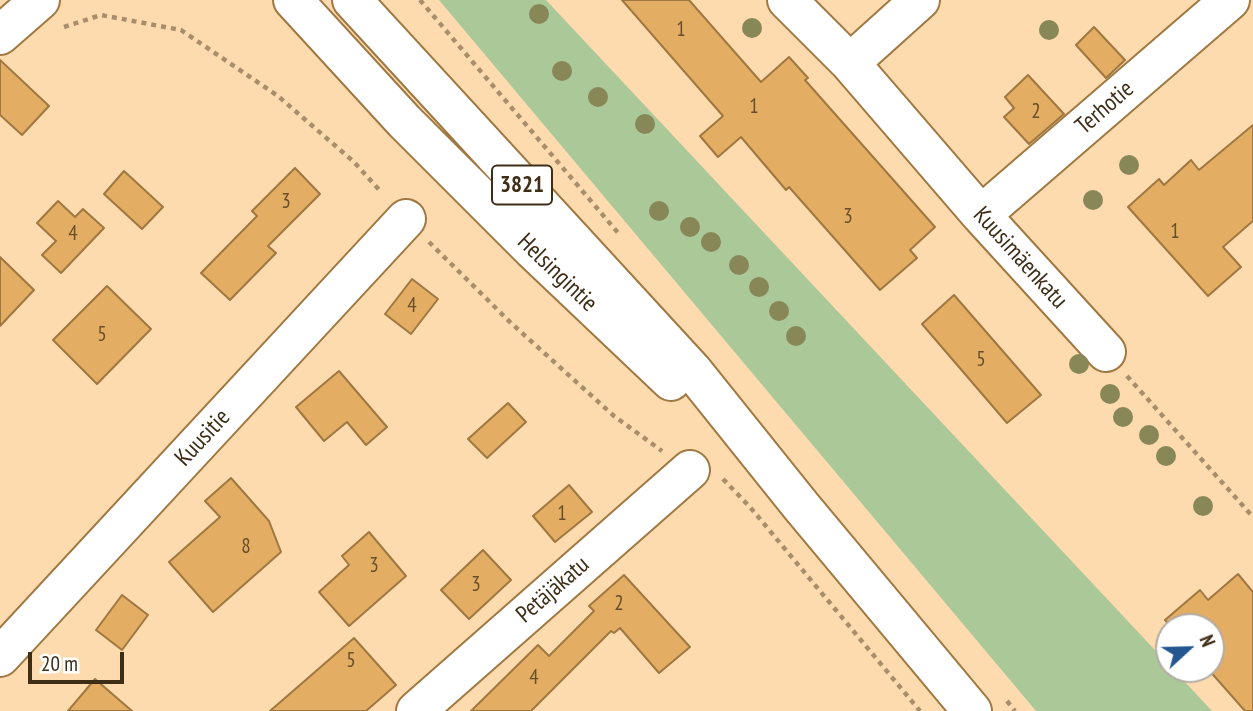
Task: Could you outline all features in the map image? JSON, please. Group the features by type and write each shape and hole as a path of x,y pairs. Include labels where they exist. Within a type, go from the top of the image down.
{"street":[{"path":"268,0 404,121"},
{"name":"Helsingintie","path":"293,0 404,121 533,250 801,506"},
{"name":"Helsingintie","path":"352,0 692,370 972,711"},
{"name":"Kuusimäenkatu","path":"788,0 850,63 981,215 1106,352"},
{"path":"850,63 920,0"},
{"name":"Terhotie","path":"981,215 1230,0"},
{"path":"0,35 35,4"},
{"name":"Kuusitie","path":"0,657 405,219"},
{"name":"Petäjäkatu","path":"416,711 690,470"}],"path":[{"path":"35,4 51,32 101,15 181,30 278,96 354,162 405,219 511,323 614,416 690,470 725,479 920,711"},
{"path":"1106,352 1253,517"}],"green space":[{"path":"439,0 546,0 1155,650 1155,683 1186,683 1212,711 1036,711"}],"building":[{"path":"622,0 689,0 761,82 789,57 808,78 805,80 935,227 910,250 917,258 880,290 789,187 786,190 741,137 718,157 700,136 723,116"},
{"path":"1094,27 1125,60 1106,78 1076,45"},
{"path":"0,60 49,106 22,135 0,115"},
{"path":"1028,75 1064,114 1029,144 1004,117 1014,108 1005,97"},
{"path":"1253,125 1253,221 1223,247 1241,267 1208,296 1128,207 1159,179 1164,185 1191,160 1199,170"},
{"path":"295,168 320,194 268,246 276,253 230,300 201,273 257,216 252,211"},
{"path":"124,171 163,207 142,229 104,194"},
{"path":"58,201 75,217 83,209 104,228 61,273 42,255 56,241 37,223"},
{"path":"0,257 34,290 0,326"},
{"path":"412,279 438,299 411,334 385,314"},
{"path":"107,286 151,329 97,384 53,340"},
{"path":"954,295 1041,395 1007,423 922,324"},
{"path":"339,371 387,427 366,445 347,422 324,441 296,407"},
{"path":"508,403 526,422 487,458 468,439"},
{"path":"231,478 269,521 281,552 213,612 169,562 220,517 205,501"},
{"path":"569,485 592,512 555,542 533,516"},
{"path":"369,532 406,576 349,626 319,592 349,565 342,556"},
{"path":"483,550 511,580 469,619 441,590"},
{"path":"1238,574 1253,592 1253,711 1245,711 1220,683 1225,683 1225,613 1173,613 1200,590 1208,600"},
{"path":"624,575 690,647 659,673 620,628 614,633 611,631 531,711 471,711 538,645 549,656 594,611 589,606"},
{"path":"122,595 148,615 122,650 96,630"},
{"path":"354,638 396,685 366,711 270,711"},
{"path":"95,679 132,711 68,711"}]}
